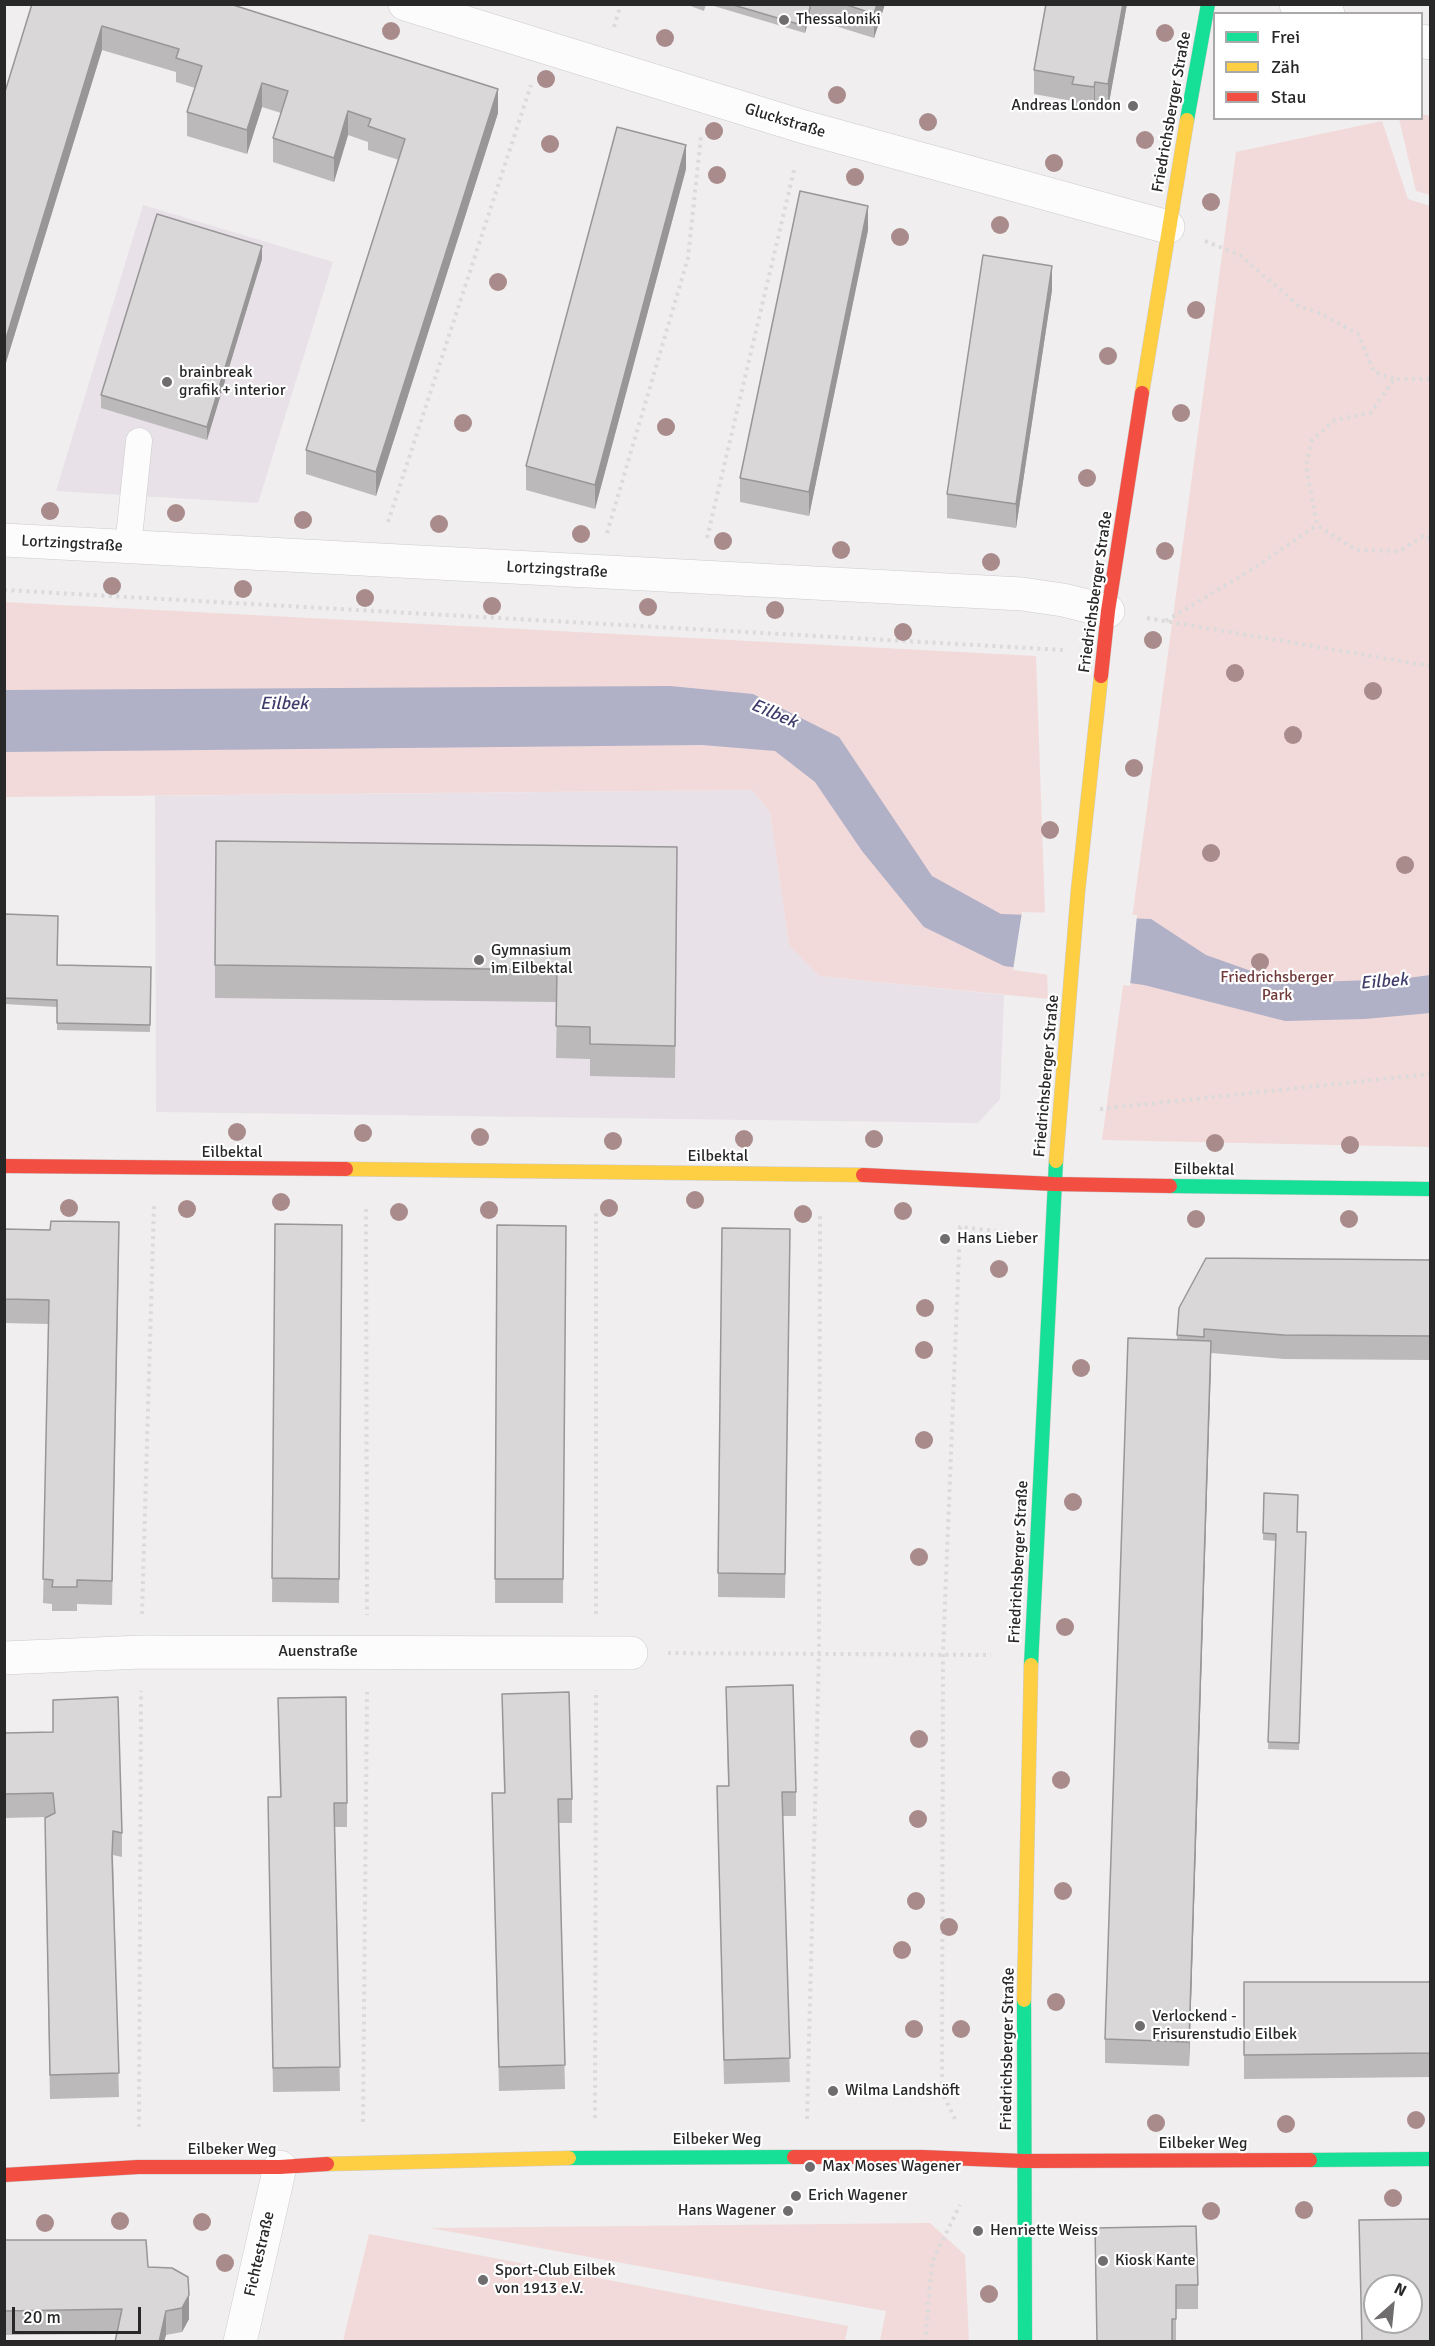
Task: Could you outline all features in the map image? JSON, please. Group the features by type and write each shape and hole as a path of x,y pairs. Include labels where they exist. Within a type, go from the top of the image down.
{"street":[{"name":"Gluckstraße","path":"405,4 804,127 1168,227"},
{"name":"Friedrichsberger Straße","path":"1025,2342 1024,2161 1031,1656 1054,1184 1071,1009 1078,891 1108,611 1168,227 1208,4"},
{"path":"1296,4 1322,12"},
{"name":"Lortzingstraße","path":"4,540 1022,594 1063,600 1108,611"},
{"name":"Eilbektal","path":"4,1166 820,1173 1054,1184 1431,1189"},
{"name":"Auenstraße","path":"4,1658 141,1652 631,1653"},
{"name":"Eilbeker Weg","path":"4,2175 138,2167 280,2167 362,2162 806,2156 1024,2161 1431,2159"},
{"name":"Fichtestraße","path":"240,2342 280,2167"}],"lane":[{"path":"128,547 139,441"}],"path":[{"path":"376,560 543,47"},
{"path":"595,572 688,258 705,97"},
{"path":"698,577 804,127"},
{"path":"1168,227 1240,255 1299,306 1321,314 1358,334 1374,372 1395,379 1431,379"},
{"path":"1395,379 1370,413 1335,420 1312,440 1306,466 1317,525 1356,550 1400,551 1423,536 1431,538"},
{"path":"1165,621 1254,568 1317,525"},
{"path":"4,590 1103,652"},
{"path":"1108,611 1431,666"},
{"path":"1060,1114 1431,1074"},
{"path":"366,1170 367,1619"},
{"path":"806,2156 819,1654 820,1173"},
{"path":"956,2121 942,2092 943,1654 960,1227 1052,1237"},
{"path":"631,1653 1031,1656"},
{"path":"362,2162 367,1684"},
{"path":"925,2342 932,2262 960,2205"}],"shaded area":[{"path":"143,205 333,262 258,503 56,491"},
{"name":"Gymnasium im Eilbektal","path":"752,790 770,812 789,945 819,976 1004,995 1000,1099 978,1123 156,1112 155,796"}],"green space":[{"path":"1423,114 1430,116 1430,195 1416,191 1399,120 1423,120"},
{"name":"Friedrichsberger Park","path":"1382,121 1408,199 1430,206 1430,1147 1102,1140 1236,152"},
{"path":"4,602 1036,656 1048,999 819,976 789,945 770,812 752,790 5,797"},
{"path":"930,2223 965,2255 969,2341 880,2341 886,2311 430,2228"},
{"name":"Sport-Club Eilbek von 1913 e.V.","path":"369,2234 848,2326 845,2341 343,2341"}],"water":[{"name":"Eilbek","path":"670,686 753,694 839,737 932,876 1001,914 1151,919 1206,955 1285,983 1401,979 1430,975 1430,1013 1365,1019 1285,1021 1144,985 1004,966 924,927 862,851 815,782 775,751 702,745 5,752 4,690"}],"pier":[{"path":"1022,912 1137,915 1130,986 1013,970"}],"building":[{"path":"32,4 230,4 498,89 376,472 306,450 405,139 368,126 371,119 348,111 334,158 273,138 288,91 262,83 247,130 187,112 202,66 176,58 179,49 102,26 4,345 4,95"},
{"path":"730,4 810,4 810,8 805,26"},
{"path":"844,4 877,4 874,14"},
{"path":"1046,4 1123,4 1108,84 1095,82 1094,87 1072,84 1074,77 1034,70"},
{"path":"617,127 686,145 595,485 526,466"},
{"path":"800,191 868,206 809,492 740,478"},
{"path":"157,214 262,246 207,427 101,395"},
{"path":"983,255 1052,266 1016,504 947,494"},
{"path":"216,841 677,847 675,1046 590,1044 590,1027 556,1026 557,970 215,965"},
{"path":"4,914 58,916 57,965 151,967 150,1025 57,1023 57,1000 4,998"},
{"path":"51,1221 119,1222 112,1581 77,1580 77,1587 52,1587 53,1580 43,1579 49,1300 4,1299 4,1229 50,1230"},
{"path":"275,1224 342,1225 339,1579 272,1578"},
{"path":"497,1225 566,1226 563,1579 495,1579"},
{"path":"722,1228 790,1229 785,1574 718,1573"},
{"path":"1206,1258 1431,1260 1431,1336 1284,1335 1204,1329 1204,1337 1177,1335 1179,1308"},
{"path":"1128,1338 1211,1341 1189,2042 1105,2039"},
{"path":"1264,1493 1298,1495 1297,1532 1306,1532 1299,1743 1268,1742 1276,1534 1263,1533"},
{"path":"793,1685 796,1792 782,1792 790,2058 724,2060 717,1786 729,1786 726,1687"},
{"path":"569,1692 572,1799 558,1799 565,2065 499,2067 492,1793 505,1793 502,1694"},
{"path":"118,1697 122,1833 113,1831 112,1855 119,2073 50,2075 45,1818 55,1813 53,1793 4,1794 4,1733 53,1732 53,1700"},
{"path":"346,1697 347,1803 334,1803 340,2067 273,2068 268,1797 281,1797 278,1698"},
{"path":"1244,1982 1431,1982 1431,2053 1244,2055"},
{"path":"1431,2219 1431,2342 1362,2342 1359,2220"},
{"path":"1196,2226 1198,2285 1176,2285 1176,2319 1172,2319 1172,2342 1097,2342 1095,2228"},
{"path":"4,2240 146,2240 148,2267 172,2268 188,2277 189,2295 182,2308 166,2311 159,2342 115,2342 122,2309 4,2311"}],"traffic: fast":[{"path":"1187,120 1208,4"},
{"path":"1031,1665 1056,1161"},
{"path":"1170,1186 1430,1189"},
{"path":"1024,2000 1025,2342"},
{"path":"569,2158 794,2157"},
{"path":"1310,2160 1430,2159"}],"traffic: slow":[{"path":"1142,393 1187,120"},
{"path":"1056,1161 1078,891 1101,676"},
{"path":"346,1169 863,1175"},
{"path":"1024,2000 1031,1665"},
{"path":"327,2164 569,2158"}],"traffic: jam":[{"path":"1101,676 1108,611 1142,393"},
{"path":"4,1166 346,1169"},
{"path":"863,1175 1054,1184 1170,1186"},
{"path":"794,2157 922,2157 1024,2161 1310,2160"},
{"path":"4,2175 138,2167 280,2167 327,2164"}],"place":[{"name":"Thessaloniki","path":"784,20"},
{"name":"Andreas London","path":"1133,106"},
{"name":"brainbreak grafik + interior","path":"167,382"},
{"name":"Gymnasium im Eilbektal","path":"479,960"},
{"name":"Hans Lieber","path":"945,1239"},
{"name":"Verlockend - Frisurenstudio Eilbek","path":"1140,2026"},
{"name":"Wilma Landshöft","path":"833,2091"},
{"name":"Max Moses Wagener","path":"810,2167"},
{"name":"Erich Wagener","path":"796,2196"},
{"name":"Hans Wagener","path":"788,2211"},
{"name":"Henriette Weiss","path":"978,2231"},
{"name":"Kiosk Kante","path":"1103,2261"},
{"name":"Sport-Club Eilbek von 1913 e.V.","path":"483,2280"}]}
